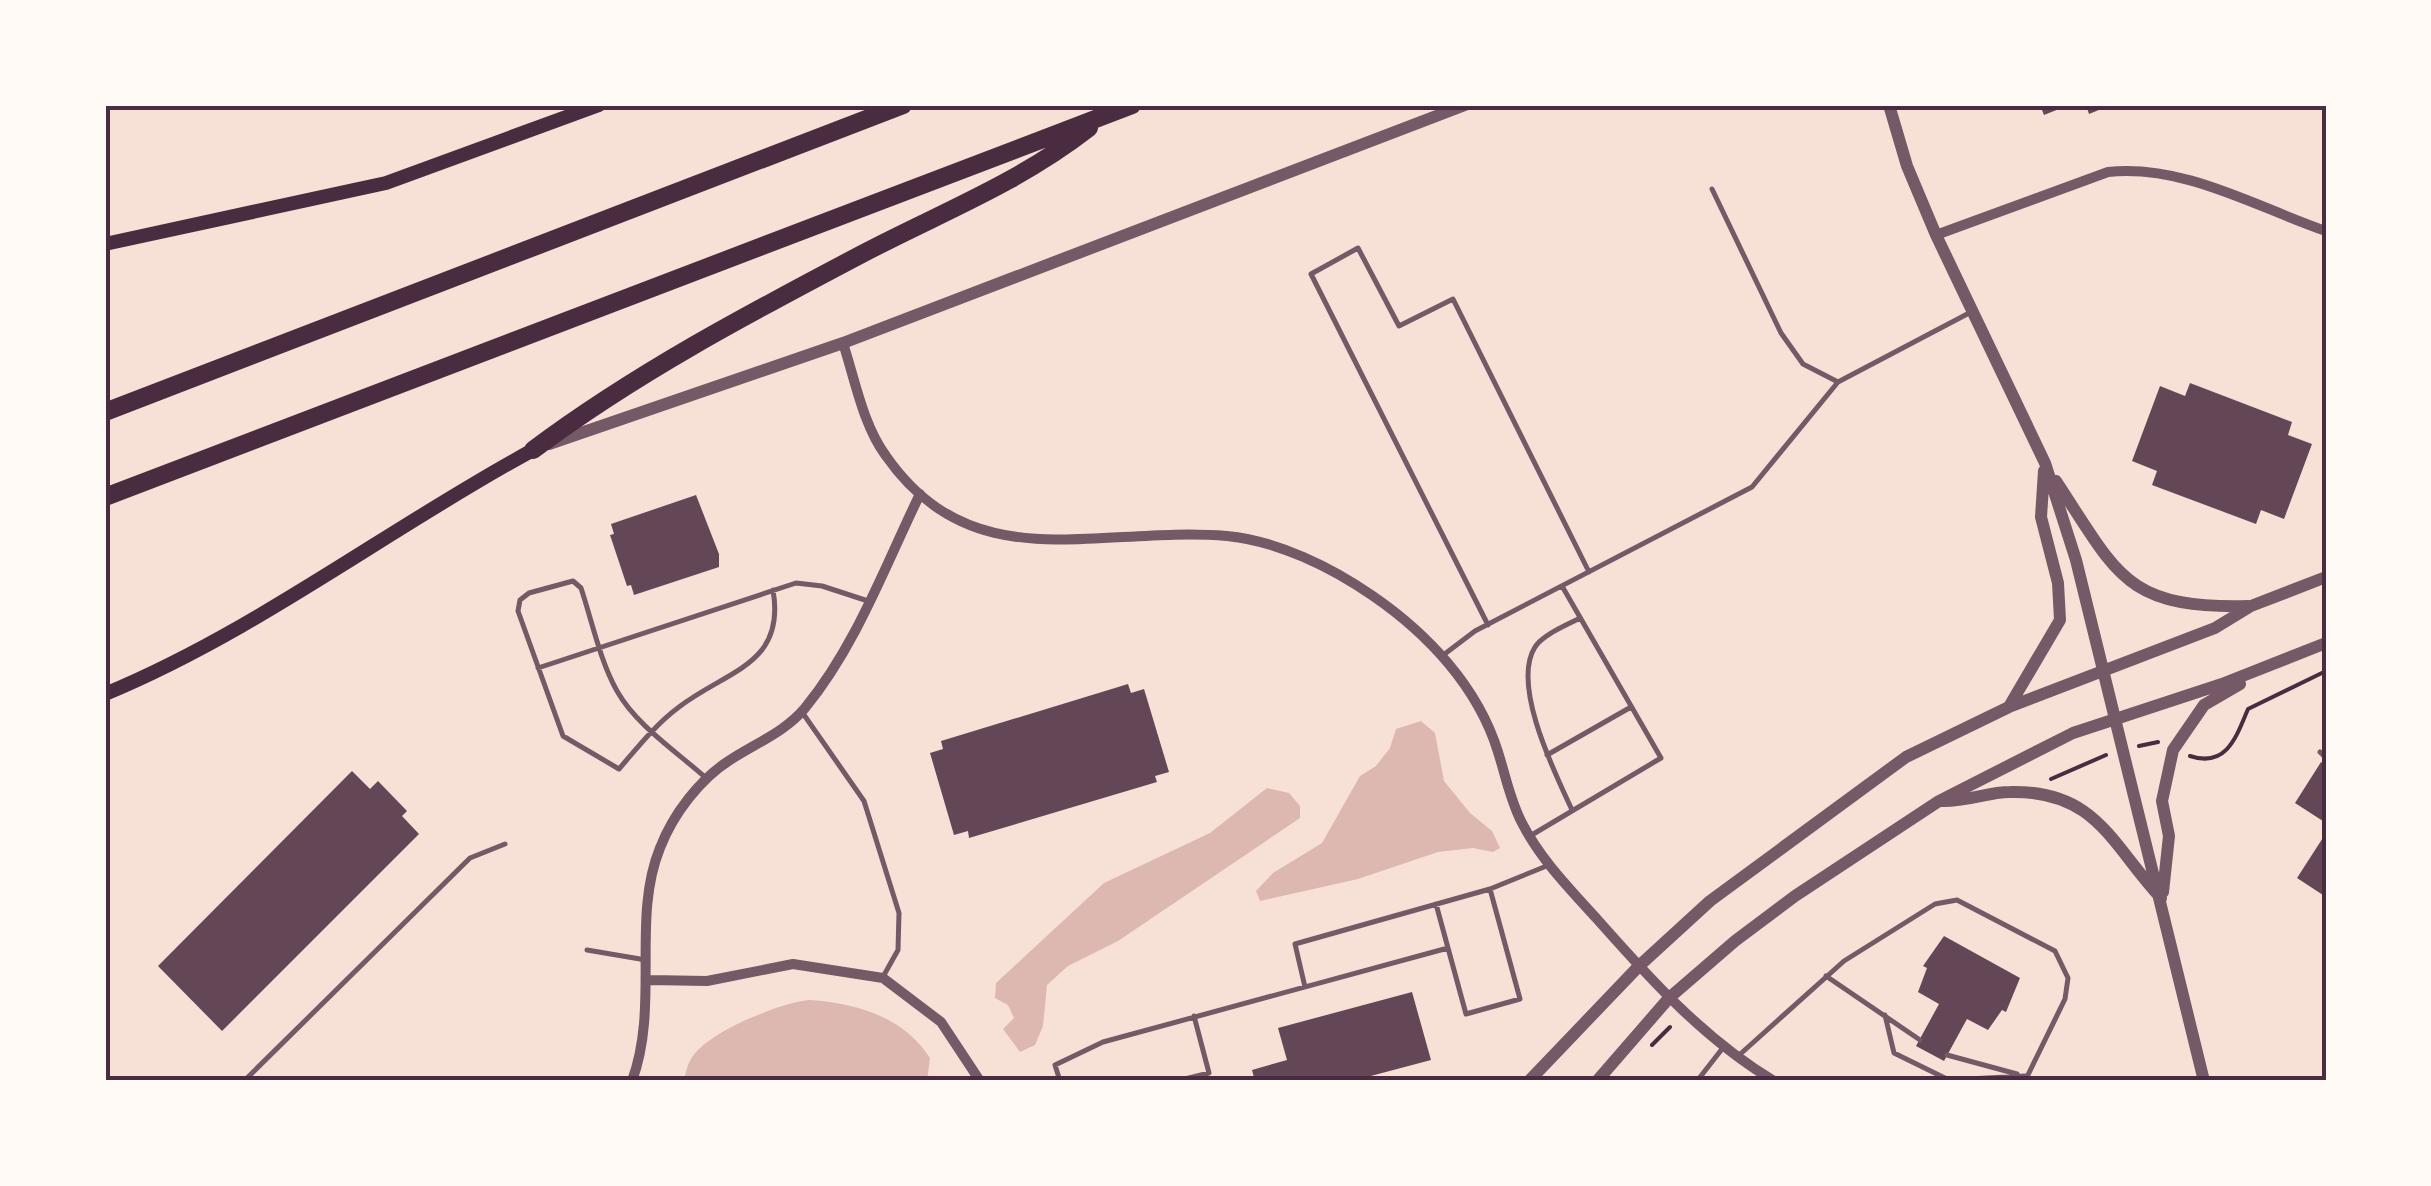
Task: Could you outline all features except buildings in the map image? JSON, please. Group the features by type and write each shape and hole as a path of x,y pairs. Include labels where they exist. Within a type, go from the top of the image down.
{"highway":[{"path":"105,412 903,105"},
{"path":"105,498 1132,105"},
{"path":"533,450 608,394 694,345 1039,167 1104,116"}],"main road":[{"path":"105,244 386,183 598,105"},
{"path":"105,694 293,595 434,503 533,450"}],"street":[{"path":"533,450 843,344 1465,105"},
{"path":"1889,105 1907,166 1936,234 2045,463 2106,560 2132,585 2164,602 2204,607 2250,606"},
{"path":"1936,234 2108,172 2130,170 2171,174 2326,231"},
{"path":"843,344 884,454 948,519 1002,537 1230,536 1297,554 1372,596 1442,656 1485,718 1506,786 1548,864 1669,998 1722,1049 1774,1081"},
{"path":"2045,463 2104,668 2204,1081"},
{"path":"2008,707 2060,620 2058,583 2041,517 2045,463"},
{"path":"632,1081 645,1036 650,891 659,849 679,812 706,778 802,712 835,669 920,494"},
{"path":"1529,1081 1639,966 1710,902 1833,807 1906,758 2008,707 2215,628 2250,606 2326,577"},
{"path":"1597,1081 1669,998 1795,896 1939,801 2073,734 2326,643"},
{"path":"2162,899 2169,836 2162,801 2173,750 2204,706 2269,666"},
{"path":"1939,801 1970,802 2007,792 2045,795 2080,807 2109,830 2131,866 2162,899"},
{"path":"649,980 707,981 793,964 883,978 941,1022 980,1081"}],"lane":[{"path":"1712,188 1780,333 1803,364 1838,382"},
{"path":"1488,625 1310,274 1358,248 1399,326 1453,299 1589,572"},
{"path":"1442,656 1488,625 1752,487 1838,382 1974,310"},
{"path":"706,778 652,730 617,691 581,588 573,582 529,593 520,600 518,611 563,736 619,768 652,730 681,705 746,666 772,637 778,615 774,590"},
{"path":"537,668 796,583 822,586 868,601"},
{"path":"1530,836 1661,758 1562,586"},
{"path":"1572,811 1547,755 1527,669 1536,645 1580,618"},
{"path":"1547,755 1631,706"},
{"path":"802,712 864,800 899,913 898,950 883,978"},
{"path":"244,1081 470,858 506,844"},
{"path":"1305,987 1295,944 1490,889 1548,864"},
{"path":"1436,904 1466,1014 1520,999 1490,889"},
{"path":"1735,1058 1826,976 1935,904 1957,900 2055,951 2068,978 2065,999 2025,1079"},
{"path":"1060,1081 1055,1065 1103,1042 1448,948"},
{"path":"587,950 649,960"},
{"path":"1826,976 1920,1040"},
{"path":"1177,1081 1209,1072 1194,1016"},
{"path":"1885,1016 1894,1053 1949,1080 2025,1079"},
{"path":"1700,1080 1722,1049"},
{"path":"1947,1055 2025,1079"}],"path":[{"path":"2183,754 2202,760 2223,755 2234,742 2248,709 2326,671"},
{"path":"2146,743 2155,740 2164,746"},
{"path":"2045,795 2052,776 2110,754"}],"shaded area":[{"path":"1421,721 1435,733 1444,781 1470,813 1492,831 1500,848 1493,852 1473,848 1438,852 1358,879 1260,901 1256,891 1273,873 1322,843 1360,776 1376,766 1390,748 1396,729"},
{"path":"1267,788 1289,793 1300,806 1300,818 1118,941 1068,966 1047,985 1043,1026 1035,1045 1020,1052 1003,1029 1014,1018 1008,1005 995,998 996,983 1104,883 1210,833"},
{"path":"810,1000 861,1009 893,1022 930,1058 927,1081 683,1081 691,1059 711,1039 763,1013"}]}
